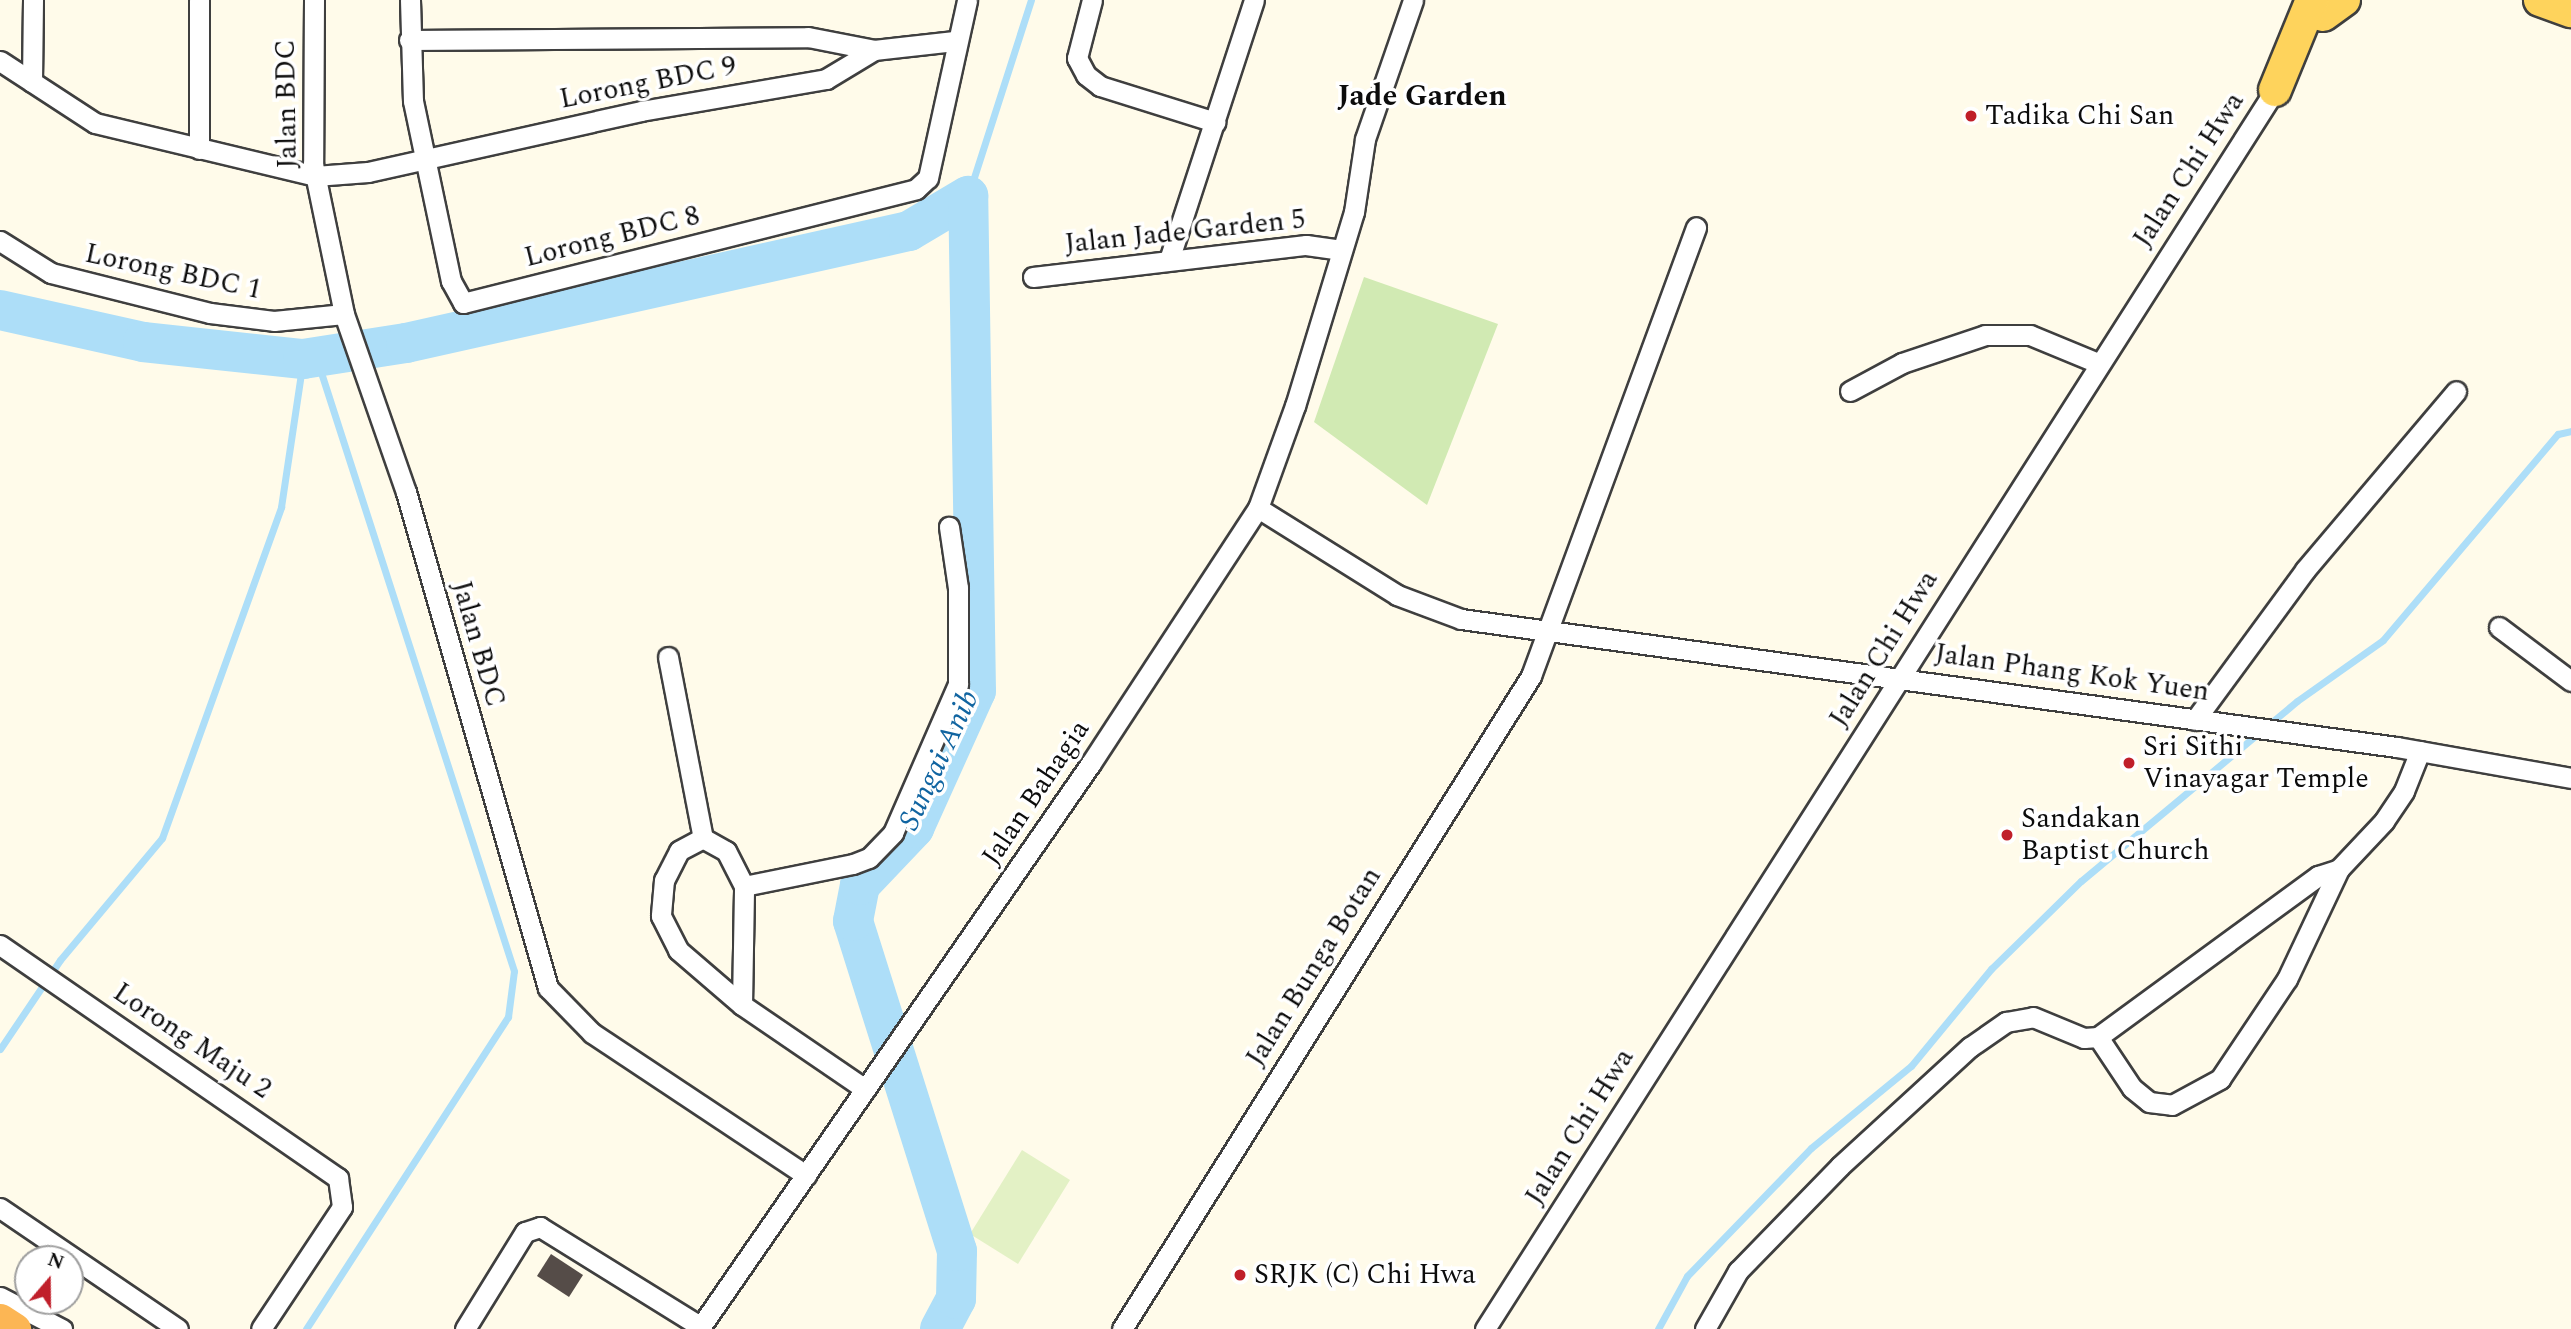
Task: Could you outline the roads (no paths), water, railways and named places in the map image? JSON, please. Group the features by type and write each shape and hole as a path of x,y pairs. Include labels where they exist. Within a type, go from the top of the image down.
{"highway":[{"path":"0,1320 14,1329"}],"main road":[{"path":"2540,0 2571,10"},
{"path":"2275,90 2328,4"}],"street":[{"path":"32,82 33,0"},
{"path":"199,0 199,149"},
{"name":"Jalan BDC","path":"314,0 315,176 344,314 406,492 548,988 592,1033 806,1175"},
{"path":"410,0 409,40 413,101 426,156"},
{"path":"409,40 808,37 874,50 954,41 967,0"},
{"path":"1091,0 1078,48 1086,75 1100,86 1215,122"},
{"path":"1170,257 1254,0"},
{"name":"Jalan Bahagia","path":"700,1328 1091,763 1258,508 1274,476 1342,250 1365,139 1413,0"},
{"name":"Lorong BDC 8","path":"426,156 451,281 463,303 923,184 954,41"},
{"name":"Lorong BDC 9","path":"0,61 95,124 315,176 368,172 426,156 826,79 874,50"},
{"name":"Jalan Chi Hwa","path":"1485,1329 2098,363 2275,90"},
{"name":"Jalan Bunga Botan","path":"1122,1329 1350,959 1497,736 1531,676 1696,227"},
{"name":"Lorong BDC 1","path":"0,241 62,276 209,313 274,321 344,314"},
{"name":"Jalan Jade Garden 5","path":"1033,277 1170,257 1307,245 1342,250"},
{"path":"1850,391 1902,363 1985,335 2030,335 2098,363"},
{"path":"2195,720 2305,570 2456,391"},
{"name":"Jalan Phang Kok Yuen","path":"1258,508 1415,604 1461,619 1547,633 2227,723 2420,751 2571,778"},
{"path":"744,886 853,864 869,858 893,833 958,684 957,577 949,527"},
{"path":"2499,627 2571,681"},
{"path":"668,657 703,838 726,851 744,886 742,1005"},
{"path":"2098,1037 2132,1088 2149,1101 2172,1105 2220,1079 2287,979 2339,869 2384,821 2420,751"},
{"path":"703,838 679,851 671,864 661,916 678,950 742,1005 865,1089"},
{"path":"1704,1329 1738,1271 1780,1227 1995,1028 2033,1017 2084,1038 2098,1037 2318,876 2339,869"},
{"name":"Lorong Maju 2","path":"0,945 328,1168 344,1192 341,1206 261,1329"},
{"path":"2,1210 177,1329"},
{"path":"465,1329 532,1227 540,1227 700,1328"},
{"path":"0,1297 62,1329"}],"waterway":[{"path":"968,196 1031,0"},
{"path":"0,310 143,342 303,359 406,343 909,231 968,196"},
{"name":"Sungai Anib","path":"940,1329 956,1299 957,1251 853,921 860,885 914,828 976,691 968,196"},
{"path":"306,1329 508,1017 514,971 316,357"},
{"path":"0,1049 60,960 162,838 281,507 303,359"},
{"path":"1658,1329 1687,1276 1811,1148 1911,1066 1991,969 2081,881 2297,701 2383,640 2558,434 2571,431"}],"place":[{"name":"Tadika Chi San","path":"1971,116"},
{"name":"Sri Sithi Vinayagar Temple","path":"2129,763"},
{"name":"Sandakan Baptist Church","path":"2007,835"},
{"name":"SRJK (C) Chi Hwa","path":"1240,1275"}],"district":[{"name":"Jade Garden","path":"1422,96"}]}
